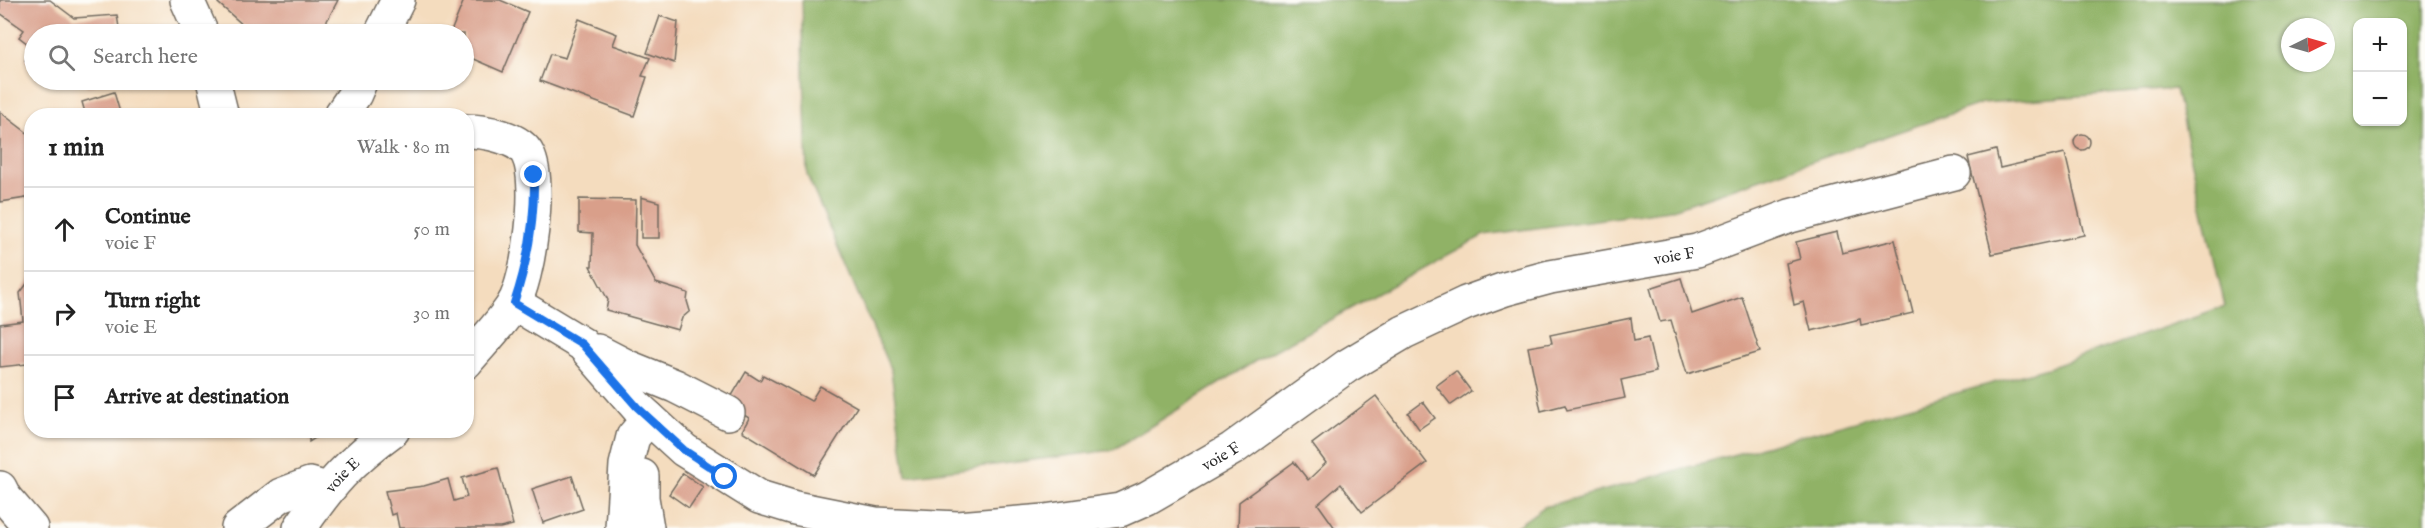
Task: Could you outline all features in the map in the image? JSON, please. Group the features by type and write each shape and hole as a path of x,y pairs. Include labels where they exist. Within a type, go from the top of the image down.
{"street":[{"path":"187,0 198,24"},
{"path":"386,24 398,0"},
{"path":"216,90 220,108"},
{"path":"345,108 357,90"},
{"path":"474,131 506,137 528,153 534,175 535,206 523,275 514,303 474,352"},
{"name":"voie F","path":"514,303 582,344 644,424 759,497 795,508 875,524 958,528 1045,521 1120,510 1194,473 1232,449 1347,366 1431,317 1466,303 1505,289 1550,277 1697,251 1790,216 1954,174"},
{"path":"582,344 628,367 675,386 729,414"},
{"path":"622,528 626,465 633,437 644,424"},
{"path":"644,424 642,498 647,528"},
{"name":"voie E","path":"300,528 327,489 365,451 382,438"},
{"path":"238,528 281,495 310,484 327,489"},
{"path":"0,488 5,498 31,528"}],"green space":[{"path":"802,0 2425,0 2425,528 1514,528 1544,507 2051,367 2225,306 2175,89 1983,103 1670,210 1484,235 1257,360 1113,450 906,476 891,371 807,175"}],"building":[{"path":"0,0 50,0 74,18 117,15 118,24 24,24 24,30 0,13"},
{"path":"220,0 338,0 325,24 242,24 218,3"},
{"path":"464,0 500,0 528,12 503,72 474,59 474,24 454,24"},
{"path":"660,16 678,22 674,63 647,53"},
{"path":"579,19 617,34 613,45 650,58 642,76 647,77 634,116 540,81 550,54 565,58"},
{"path":"24,30 24,41 19,37"},
{"path":"114,92 119,108 84,108 82,102"},
{"path":"0,112 24,130 24,198 0,202"},
{"path":"2079,134 2085,134 2090,142 2088,148 2079,150 2074,145 2074,139"},
{"path":"1996,150 2000,168 2065,153 2084,235 1992,254 1968,157"},
{"path":"641,197 659,202 659,238 641,238"},
{"path":"579,199 636,200 635,245 656,283 688,293 687,301 690,311 682,318 678,330 606,310 608,300 590,266 592,266 593,233 579,232"},
{"path":"1837,232 1842,253 1895,240 1913,313 1861,325 1860,319 1811,331 1804,302 1794,305 1786,263 1800,259 1796,242"},
{"path":"1681,278 1692,314 1742,297 1760,352 1687,374 1671,320 1660,322 1650,288"},
{"path":"24,288 24,364 0,367 0,324 23,321 20,293"},
{"path":"1631,318 1634,341 1648,338 1656,372 1621,380 1625,398 1567,410 1565,405 1541,411 1528,347 1552,343 1550,335"},
{"path":"1456,371 1471,391 1451,405 1436,386"},
{"path":"746,372 760,381 763,375 811,401 820,386 857,407 814,475 742,431 749,418 727,404"},
{"path":"1376,396 1427,463 1362,512 1341,484 1318,504 1335,528 1238,528 1239,502 1294,462 1308,480 1326,463 1312,444"},
{"path":"1423,402 1435,418 1419,429 1408,413"},
{"path":"498,468 513,525 500,528 399,528 396,513 391,515 385,491 424,486 448,479 454,501 467,497 462,478"},
{"path":"683,473 703,487 689,508 669,494"},
{"path":"572,476 583,509 543,523 532,489"}],"route":[{"path":"534,175 535,206 523,275 514,303 582,344 637,407 684,450 725,477"}]}
